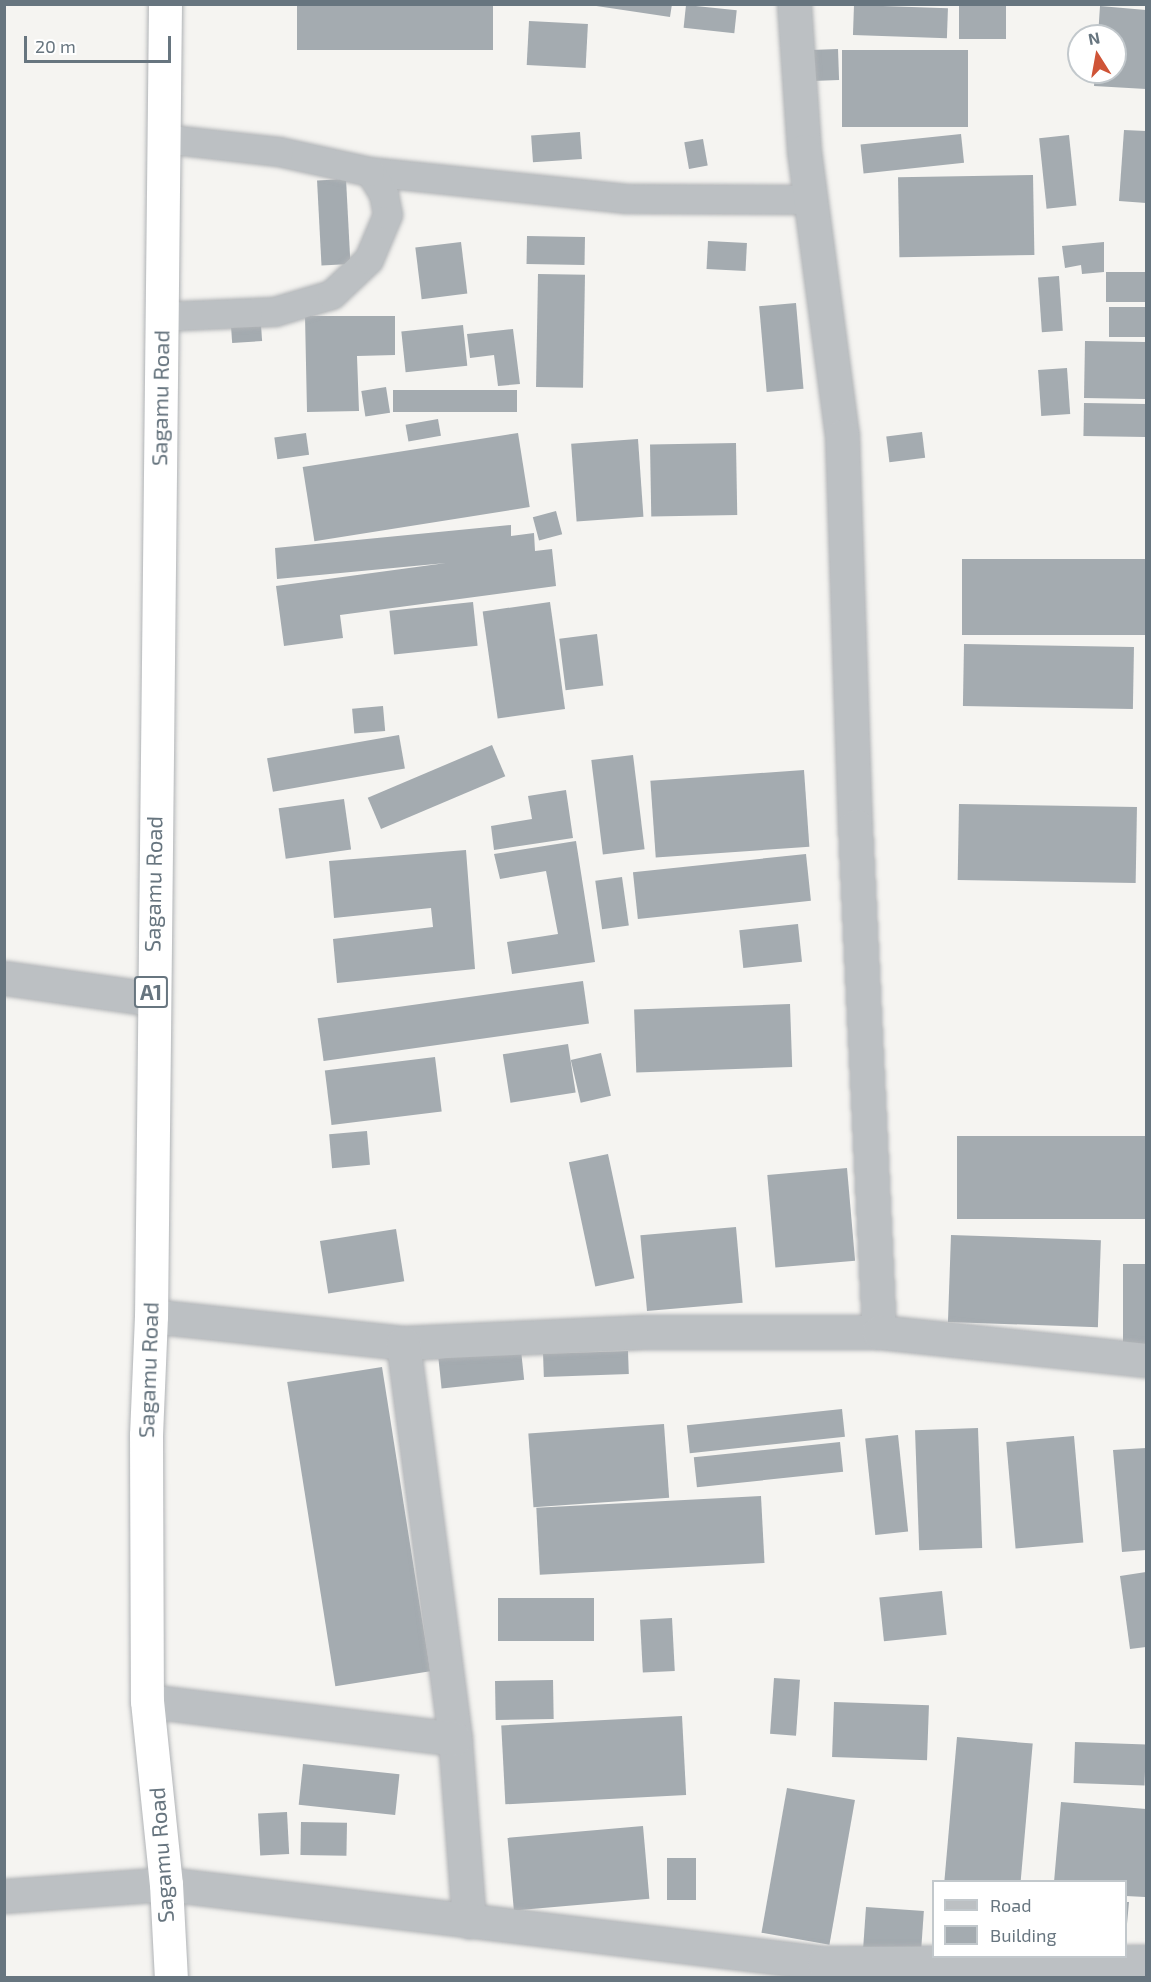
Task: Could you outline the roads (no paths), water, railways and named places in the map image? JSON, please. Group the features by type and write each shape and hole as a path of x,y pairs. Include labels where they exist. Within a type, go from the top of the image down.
{"highway":[{"name":"Sagamu Road","path":"165,4 151,999 151,1316 146,1435 147,1701 166,1884 171,1977"}],"street":[{"path":"794,4 811,200 842,436 855,826 879,1332"},
{"path":"4,978 151,999"},
{"path":"151,1316 403,1343 644,1332 879,1332 1146,1360"},
{"path":"403,1343 455,1739 470,1921"},
{"path":"147,1701 455,1739"},
{"path":"4,1896 166,1884 824,1963 1146,1962"}],"lane":[{"path":"163,140 279,152 370,172 625,199 811,200"},
{"path":"161,317 275,312 332,294 369,260 388,215 384,194 370,172"}]}
